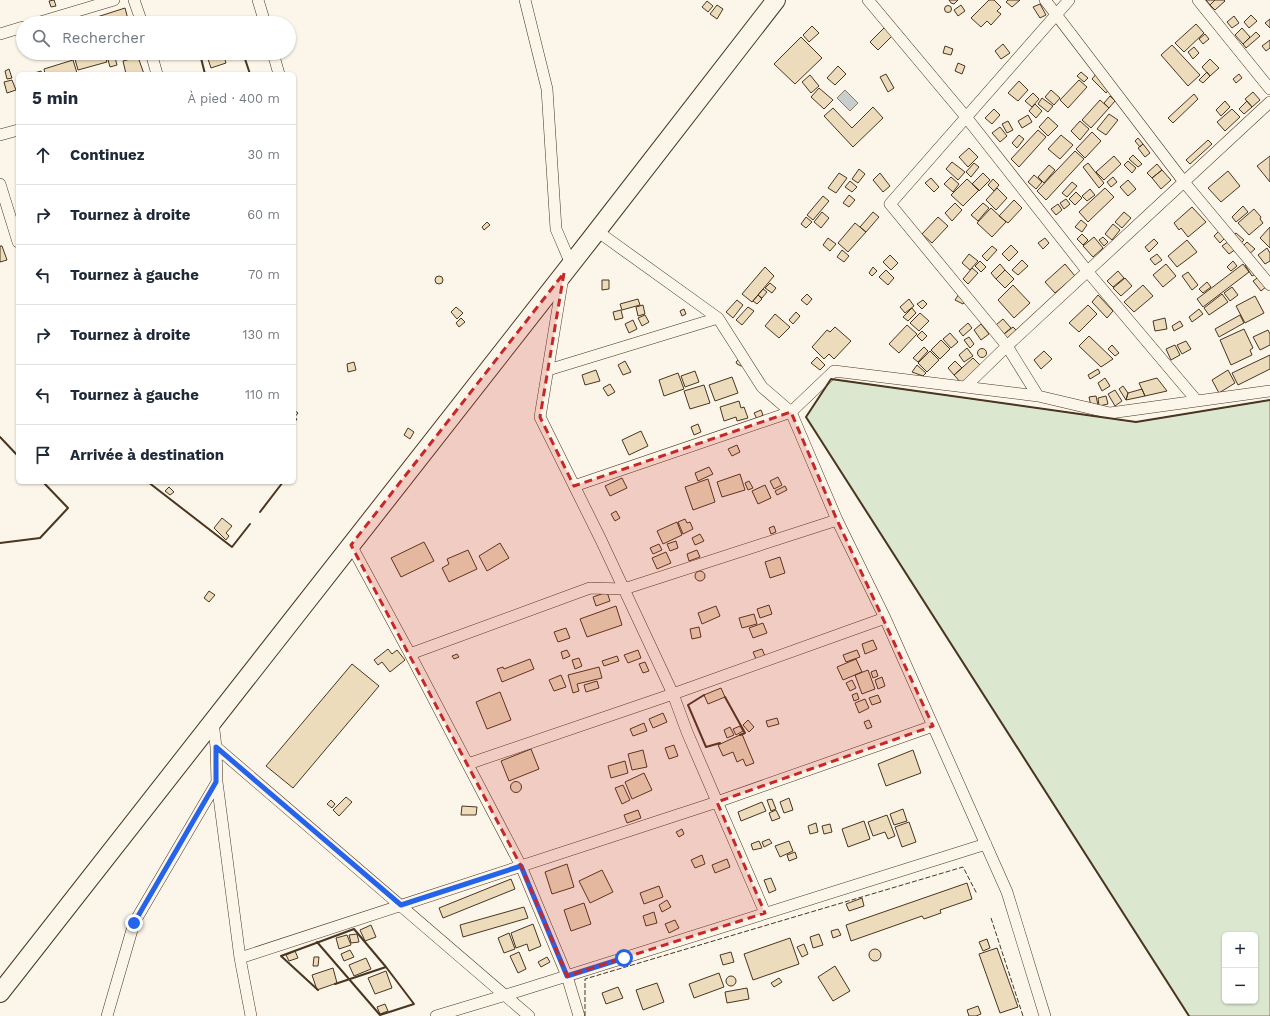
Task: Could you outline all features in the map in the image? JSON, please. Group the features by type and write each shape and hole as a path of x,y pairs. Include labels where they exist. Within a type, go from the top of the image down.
{"main road":[{"path":"0,993 776,0"}],"street":[{"path":"60,16 114,0"},
{"path":"134,0 140,16"},
{"path":"258,0 263,16"},
{"path":"525,0 546,89 556,229 567,269 540,417 624,589 673,694 687,732 765,913"},
{"path":"868,0 966,117 1088,272 1197,401"},
{"path":"1045,0 1058,15 1184,182 1270,285"},
{"path":"1038,396 1007,346 890,204 1058,15 1069,0"},
{"path":"1198,0 1270,89"},
{"path":"0,34 16,29"},
{"path":"153,60 156,72"},
{"path":"275,60 278,72"},
{"path":"965,387 1007,346 1270,102"},
{"path":"0,136 16,131"},
{"path":"0,184 16,236"},
{"path":"597,231 718,318 762,387 791,412 837,520 885,618 1007,892 1045,1016"},
{"path":"548,370 718,318"},
{"path":"574,486 791,412 834,371 1038,396 1110,413 1270,390"},
{"path":"410,654 590,588 624,589 837,520"},
{"path":"351,545 521,866 567,976 579,1016"},
{"path":"468,764 673,694 885,618"},
{"path":"213,722 216,747 216,782 240,958 251,1016"},
{"path":"240,958 717,802 933,726"},
{"path":"216,747 529,1016"},
{"path":"107,1016 134,923 216,782"},
{"path":"436,1016 506,996 986,844"}],"highlighted area":[{"path":"564,273 540,417 574,486 791,412 837,520 933,726 717,802 765,913 567,976 521,866 351,545"}],"green space":[{"path":"831,379 1136,422 1270,400 1270,1016 1189,1016 806,417"}],"shaded area":[{"path":"845,90 858,103 850,111 837,98"}],"building":[{"path":"54,0 56,6 51,7 49,1"},
{"path":"949,0 958,0 954,4"},
{"path":"989,0 994,0 1001,7 997,11 1001,14 991,25 987,21 981,27 971,18"},
{"path":"1008,0 1020,0 1012,7 1006,2"},
{"path":"1206,0 1215,0 1210,5"},
{"path":"1215,0 1225,1 1215,10 1210,5"},
{"path":"707,1 713,6 708,12 702,7"},
{"path":"1040,4 1046,15 1040,18 1033,7"},
{"path":"717,5 723,9 717,19 710,14"},
{"path":"948,5 952,9 948,13 944,9"},
{"path":"961,5 965,11 958,16 954,10"},
{"path":"125,8 127,16 100,16"},
{"path":"1251,15 1257,21 1249,28 1244,22"},
{"path":"1234,16 1239,23 1232,28 1227,22"},
{"path":"1270,19 1270,28 1265,23"},
{"path":"1196,24 1204,33 1184,52 1175,43"},
{"path":"812,26 819,33 809,42 803,35"},
{"path":"884,28 892,36 878,50 870,42"},
{"path":"1242,28 1250,37 1243,44 1235,35"},
{"path":"1256,32 1260,36 1246,48 1243,44"},
{"path":"1205,34 1209,39 1203,44 1199,39"},
{"path":"801,37 822,58 795,84 774,64"},
{"path":"1270,40 1270,48 1266,51 1262,46"},
{"path":"1003,44 1010,53 1001,59 995,51"},
{"path":"1172,45 1200,75 1188,86 1161,55"},
{"path":"945,46 953,49 951,55 943,53"},
{"path":"1194,47 1199,53 1193,59 1188,52"},
{"path":"1210,59 1219,68 1210,76 1202,67"},
{"path":"73,60 77,72 45,72 44,69"},
{"path":"75,60 106,60 107,62 78,70"},
{"path":"108,60 116,60 117,65 110,67"},
{"path":"139,60 143,72 126,72 123,61"},
{"path":"208,60 225,60 226,63 211,68"},
{"path":"958,63 965,66 962,74 955,71"},
{"path":"838,66 846,74 835,85 827,78"},
{"path":"9,69 12,78 7,79 5,71"},
{"path":"1081,72 1088,78 1084,82 1077,76"},
{"path":"1207,72 1210,76 1203,83 1199,80"},
{"path":"1097,73 1111,87 1106,93 1092,79"},
{"path":"886,74 894,88 888,92 880,77"},
{"path":"1239,74 1242,78 1236,83 1233,79"},
{"path":"810,75 819,86 811,93 802,82"},
{"path":"12,80 16,90 7,93 4,82"},
{"path":"1079,80 1087,87 1068,108 1060,100"},
{"path":"1019,81 1028,90 1018,101 1008,93"},
{"path":"819,88 833,100 824,109 811,97"},
{"path":"1051,90 1060,98 1054,105 1045,97"},
{"path":"1253,92 1260,100 1252,107 1245,99"},
{"path":"1033,93 1039,99 1032,107 1025,101"},
{"path":"1194,94 1198,99 1173,123 1168,118"},
{"path":"1110,96 1115,101 1109,108 1104,103"},
{"path":"1042,98 1053,106 1048,112 1038,104"},
{"path":"1100,100 1109,108 1091,128 1082,120"},
{"path":"1225,101 1230,107 1221,116 1216,110"},
{"path":"1247,101 1252,107 1244,114 1239,109"},
{"path":"1035,104 1042,111 1036,118 1029,111"},
{"path":"873,107 883,118 853,147 824,116 833,108 852,128"},
{"path":"994,109 1000,115 992,124 985,118"},
{"path":"1232,109 1240,117 1225,131 1217,122"},
{"path":"1109,114 1118,120 1106,135 1097,129"},
{"path":"1028,115 1032,122 1022,128 1018,121"},
{"path":"1048,117 1058,126 1048,136 1039,127"},
{"path":"1008,121 1013,130 1007,133 1002,124"},
{"path":"1080,121 1089,129 1080,140 1071,131"},
{"path":"1000,127 1007,136 1000,142 992,133"},
{"path":"1038,130 1046,137 1019,167 1011,159"},
{"path":"1092,132 1101,141 1085,158 1076,149"},
{"path":"1019,135 1024,139 1017,148 1012,143"},
{"path":"1061,135 1073,145 1060,159 1048,149"},
{"path":"1138,138 1143,144 1140,147 1135,141"},
{"path":"1208,140 1212,144 1190,164 1186,160"},
{"path":"1143,144 1150,153 1145,157 1138,148"},
{"path":"969,148 978,157 968,167 959,157"},
{"path":"1075,151 1084,159 1046,200 1037,191"},
{"path":"1133,155 1142,164 1138,167 1129,159"},
{"path":"1114,156 1121,164 1104,180 1096,172"},
{"path":"1270,156 1270,182 1257,166"},
{"path":"1128,161 1136,168 1132,173 1124,165"},
{"path":"952,162 965,172 958,180 946,169"},
{"path":"974,163 979,167 971,177 966,172"},
{"path":"1088,163 1104,183 1099,188 1083,167"},
{"path":"1157,164 1162,170 1152,178 1147,173"},
{"path":"1049,165 1055,170 1044,183 1038,177"},
{"path":"859,169 865,174 858,183 852,179"},
{"path":"1162,170 1171,180 1161,189 1152,178"},
{"path":"1228,171 1240,186 1221,202 1208,188"},
{"path":"839,173 847,178 836,193 828,188"},
{"path":"880,173 890,186 883,192 873,180"},
{"path":"983,173 990,180 979,191 972,184"},
{"path":"1034,175 1042,182 1036,189 1028,182"},
{"path":"951,177 959,184 953,192 944,184"},
{"path":"1113,177 1117,182 1111,187 1107,182"},
{"path":"931,178 939,187 934,192 925,183"},
{"path":"967,179 979,190 963,206 951,195"},
{"path":"993,179 999,185 994,191 988,185"},
{"path":"1128,180 1136,189 1128,196 1120,187"},
{"path":"850,181 857,187 852,192 845,187"},
{"path":"1072,182 1077,186 1067,197 1062,193"},
{"path":"997,188 1007,198 996,210 986,200"},
{"path":"1105,188 1114,197 1088,222 1079,212"},
{"path":"1090,189 1095,195 1087,201 1082,196"},
{"path":"1076,192 1082,198 1075,205 1069,199"},
{"path":"849,195 855,200 849,207 843,203"},
{"path":"823,196 829,201 813,220 807,215"},
{"path":"1066,199 1070,204 1064,209 1060,203"},
{"path":"1014,200 1022,208 1008,223 999,216"},
{"path":"955,203 962,210 952,221 945,213"},
{"path":"983,203 989,208 978,221 971,215"},
{"path":"1058,204 1062,210 1056,215 1051,209"},
{"path":"1243,206 1248,212 1236,222 1232,217"},
{"path":"1192,207 1206,222 1188,237 1181,228 1179,230 1174,223"},
{"path":"991,208 1006,222 992,237 977,223"},
{"path":"1254,209 1261,217 1260,219 1263,223 1249,235 1238,223"},
{"path":"822,212 829,218 821,228 814,222"},
{"path":"873,212 879,217 866,232 860,227"},
{"path":"1124,212 1131,218 1122,228 1115,222"},
{"path":"806,217 812,222 806,228 801,224"},
{"path":"938,217 948,226 932,243 922,234"},
{"path":"1081,220 1087,225 1082,232 1075,227"},
{"path":"487,222 490,225 484,230 482,227"},
{"path":"855,223 866,232 848,252 838,243"},
{"path":"1113,224 1120,230 1112,240 1105,234"},
{"path":"1270,227 1270,248 1260,238"},
{"path":"1220,230 1226,237 1220,243 1214,236"},
{"path":"1236,233 1244,240 1239,245 1231,237"},
{"path":"1082,234 1088,240 1083,245 1077,239"},
{"path":"1094,237 1103,248 1093,257 1083,246"},
{"path":"1103,237 1108,242 1104,246 1099,240"},
{"path":"828,238 836,244 830,251 823,245"},
{"path":"1045,238 1049,243 1043,249 1038,243"},
{"path":"1154,239 1158,243 1149,252 1145,247"},
{"path":"1187,240 1197,252 1177,267 1168,256"},
{"path":"1229,241 1236,249 1229,254 1222,246"},
{"path":"1247,242 1255,249 1248,255 1241,248"},
{"path":"1011,245 1018,252 1009,261 1002,254"},
{"path":"0,246 2,246 7,260 0,262"},
{"path":"992,246 997,250 987,261 982,256"},
{"path":"1267,248 1270,253 1270,261 1265,264 1258,255"},
{"path":"842,250 849,256 844,262 837,257"},
{"path":"969,254 978,261 970,270 962,263"},
{"path":"1157,254 1162,260 1155,265 1150,259"},
{"path":"890,255 898,263 891,270 883,262"},
{"path":"1022,260 1028,266 1018,275 1012,270"},
{"path":"980,261 986,267 981,272 975,266"},
{"path":"1233,261 1237,266 1231,271 1227,267"},
{"path":"1250,261 1258,273 1252,276 1245,265"},
{"path":"1000,264 1005,270 996,279 991,273"},
{"path":"1065,264 1075,276 1055,293 1045,282"},
{"path":"1166,264 1176,276 1163,287 1153,275"},
{"path":"1243,264 1249,272 1203,307 1197,299"},
{"path":"765,267 774,276 752,302 742,294"},
{"path":"873,267 877,271 872,276 869,273"},
{"path":"972,268 978,273 968,284 963,279"},
{"path":"886,270 894,278 888,285 879,277"},
{"path":"1005,270 1014,279 1005,288 996,279"},
{"path":"1118,271 1124,278 1113,287 1107,281"},
{"path":"1188,272 1198,285 1192,290 1182,276"},
{"path":"437,276 441,276 443,280 441,284 437,284 435,282 435,278"},
{"path":"1260,276 1267,286 1261,291 1253,281"},
{"path":"1125,278 1132,286 1121,296 1113,288"},
{"path":"602,280 609,280 609,289 602,290"},
{"path":"1207,282 1211,287 1203,293 1199,289"},
{"path":"770,283 776,288 772,293 765,288"},
{"path":"1013,285 1030,303 1014,318 998,300"},
{"path":"1143,285 1153,296 1134,312 1124,302"},
{"path":"1232,287 1238,295 1230,301 1224,293"},
{"path":"763,289 767,292 762,298 758,295"},
{"path":"807,294 812,299 807,305 801,300"},
{"path":"959,294 967,298 963,304 955,300"},
{"path":"1222,294 1228,302 1209,315 1204,308"},
{"path":"758,295 762,299 757,304 753,301"},
{"path":"1098,295 1113,311 1107,318 1092,302"},
{"path":"1255,296 1264,313 1245,323 1236,306"},
{"path":"638,299 640,305 622,310 620,304"},
{"path":"909,299 914,306 905,313 900,307"},
{"path":"737,300 743,305 733,318 726,312"},
{"path":"923,300 927,304 922,309 917,304"},
{"path":"643,305 645,314 638,316 636,307"},
{"path":"1088,305 1097,314 1079,332 1069,323"},
{"path":"456,307 463,313 457,319 451,312"},
{"path":"748,307 754,311 742,325 736,320"},
{"path":"912,308 916,313 908,321 903,317"},
{"path":"684,309 686,314 682,316 680,311"},
{"path":"1199,309 1203,314 1192,322 1189,317"},
{"path":"621,310 623,318 615,320 613,312"},
{"path":"796,312 800,316 793,324 789,320"},
{"path":"920,313 929,321 919,331 910,323"},
{"path":"775,314 790,327 779,338 765,326"},
{"path":"645,315 649,322 642,326 638,318"},
{"path":"1240,315 1244,323 1219,337 1215,329"},
{"path":"461,318 465,322 459,327 456,323"},
{"path":"1165,318 1167,329 1155,331 1153,321"},
{"path":"1003,319 1011,328 1004,334 996,325"},
{"path":"633,320 637,329 629,333 625,324"},
{"path":"1180,321 1183,326 1174,331 1172,326"},
{"path":"968,323 972,328 963,336 959,331"},
{"path":"981,324 989,334 981,340 974,330"},
{"path":"907,325 917,334 899,353 889,344"},
{"path":"835,327 851,341 834,359 829,354 824,359 812,347 827,330 830,332"},
{"path":"1013,327 1017,331 1008,339 1004,334"},
{"path":"1244,329 1253,348 1250,350 1252,355 1231,365 1220,340"},
{"path":"1268,330 1270,334 1270,345 1260,350 1253,337"},
{"path":"922,331 927,336 922,341 917,336"},
{"path":"950,333 958,342 951,348 943,339"},
{"path":"1089,336 1113,359 1101,367 1079,346"},
{"path":"969,337 974,344 970,348 964,340"},
{"path":"941,340 950,349 940,359 931,350"},
{"path":"1186,341 1191,349 1182,354 1177,345"},
{"path":"1112,345 1119,353 1115,356 1108,349"},
{"path":"1175,345 1180,355 1171,360 1166,349"},
{"path":"924,347 928,351 918,362 913,358"},
{"path":"967,348 973,356 964,362 959,355"},
{"path":"980,349 984,349 986,353 984,357 980,357 978,355 978,351"},
{"path":"930,351 939,360 927,372 918,363"},
{"path":"1044,351 1052,359 1041,369 1034,360"},
{"path":"1270,355 1270,369 1238,385 1232,373"},
{"path":"817,357 825,365 820,370 811,363"},
{"path":"740,358 744,365 741,366 736,362"},
{"path":"973,358 981,366 962,384 954,375"},
{"path":"625,361 631,372 623,375 618,365"},
{"path":"955,361 962,368 954,375 948,368"},
{"path":"354,362 356,370 348,372 347,364"},
{"path":"917,365 926,373 923,376 912,372"},
{"path":"1098,369 1100,373 1090,379 1088,375"},
{"path":"596,370 600,381 585,385 582,375"},
{"path":"1228,370 1235,383 1219,393 1212,380"},
{"path":"695,371 699,382 685,387 681,376"},
{"path":"678,373 684,389 664,396 659,380"},
{"path":"732,377 738,393 715,401 709,385"},
{"path":"1105,378 1110,386 1102,391 1098,383"},
{"path":"1157,378 1167,391 1145,396 1139,383"},
{"path":"610,384 615,392 608,396 603,388"},
{"path":"704,385 710,403 690,409 684,391"},
{"path":"1123,386 1128,393 1126,400 1119,389"},
{"path":"1142,389 1145,396 1126,400 1128,393"},
{"path":"1115,390 1122,401 1115,406 1108,394"},
{"path":"1096,396 1098,405 1091,406 1089,397"},
{"path":"1106,396 1108,404 1099,406 1098,398"},
{"path":"739,401 741,408 744,407 748,418 737,421 736,417 724,421 720,407"},
{"path":"761,410 763,415 757,419 754,413"},
{"path":"698,424 701,432 694,435 691,427"},
{"path":"408,428 414,432 410,439 404,435"},
{"path":"641,431 648,446 629,455 622,440"},
{"path":"737,445 740,452 732,456 728,449"},
{"path":"709,467 713,474 698,481 695,473"},
{"path":"740,474 745,490 722,497 717,482"},
{"path":"778,477 782,485 774,489 770,481"},
{"path":"622,478 627,488 610,496 605,486"},
{"path":"708,479 715,502 693,510 685,487"},
{"path":"749,481 753,488 748,490 745,483"},
{"path":"765,485 771,498 758,504 752,491"},
{"path":"785,486 787,490 777,495 775,491"},
{"path":"169,487 174,492 170,495 165,491"},
{"path":"616,511 620,518 615,521 611,514"},
{"path":"222,518 232,526 226,533 229,536 226,540 214,528"},
{"path":"685,519 687,523 690,522 693,529 683,534 678,522"},
{"path":"677,522 682,535 663,544 657,531"},
{"path":"774,526 776,532 771,534 769,528"},
{"path":"700,534 704,541 695,545 692,538"},
{"path":"676,541 678,548 670,551 667,544"},
{"path":"424,542 434,561 401,577 391,558"},
{"path":"500,543 509,558 487,571 479,556"},
{"path":"659,544 662,550 653,554 650,548"},
{"path":"468,550 477,569 449,582 442,568 449,564 447,559"},
{"path":"697,550 700,557 689,561 687,554"},
{"path":"666,552 671,563 657,569 652,558"},
{"path":"780,557 785,573 770,578 765,562"},
{"path":"698,571 702,571 704,572 704,580 698,581 695,578 695,574"},
{"path":"209,591 215,595 209,602 204,598"},
{"path":"607,592 610,601 596,606 593,597"},
{"path":"769,605 772,614 760,618 757,609"},
{"path":"616,606 622,625 587,637 580,619"},
{"path":"716,606 720,616 702,624 698,613"},
{"path":"754,614 757,624 742,628 739,618"},
{"path":"763,623 767,633 753,638 749,628"},
{"path":"699,627 701,637 692,639 690,629"},
{"path":"566,628 570,638 558,642 554,632"},
{"path":"873,640 877,649 865,654 862,644"},
{"path":"388,649 392,654 397,650 405,660 390,672 382,662 378,665 374,660"},
{"path":"762,649 765,656 756,659 753,652"},
{"path":"567,650 570,656 563,659 561,652"},
{"path":"638,650 641,658 628,663 624,655"},
{"path":"857,650 860,657 846,662 843,655"},
{"path":"457,654 459,657 454,659 452,656"},
{"path":"617,656 619,661 604,666 602,661"},
{"path":"579,658 582,666 575,669 572,660"},
{"path":"530,659 534,669 502,682 497,669 503,667 504,669"},
{"path":"856,659 862,672 843,680 837,667"},
{"path":"645,662 649,671 643,673 639,664"},
{"path":"352,664 379,686 293,788 266,766"},
{"path":"599,667 602,678 577,684 579,691 573,693 568,675"},
{"path":"868,670 875,689 862,694 855,675"},
{"path":"876,670 878,676 873,678 871,672"},
{"path":"561,675 566,687 554,691 549,680"},
{"path":"882,677 885,686 878,689 875,680"},
{"path":"852,680 856,688 850,691 846,683"},
{"path":"597,681 599,688 586,692 584,685"},
{"path":"721,688 725,697 708,704 704,695"},
{"path":"500,692 511,720 487,729 476,702"},
{"path":"857,693 859,699 854,701 852,695"},
{"path":"878,695 881,702 872,705 869,698"},
{"path":"865,699 869,708 859,713 855,703"},
{"path":"663,713 667,722 653,728 649,719"},
{"path":"777,718 779,724 768,727 766,721"},
{"path":"748,720 754,727 749,732 743,725"},
{"path":"869,720 872,727 867,729 864,722"},
{"path":"644,723 647,731 633,736 630,729"},
{"path":"740,726 743,731 736,735 733,729"},
{"path":"730,727 734,735 727,738 724,730"},
{"path":"742,734 754,763 746,766 743,759 737,762 733,752 723,756 718,745"},
{"path":"674,745 678,756 669,759 665,748"},
{"path":"531,749 539,769 509,781 501,761"},
{"path":"643,750 647,767 632,770 628,754"},
{"path":"913,750 921,773 886,786 878,764"},
{"path":"625,761 628,773 611,778 608,766"},
{"path":"644,773 652,790 632,799 625,782"},
{"path":"514,782 518,782 520,783 520,791 514,792 511,789 511,785"},
{"path":"623,785 630,800 622,804 615,788"},
{"path":"346,797 352,802 339,816 333,810"},
{"path":"789,798 793,810 784,813 780,802"},
{"path":"772,799 776,809 771,811 767,800"},
{"path":"331,800 335,804 332,808 327,804"},
{"path":"762,802 766,811 741,821 738,812"},
{"path":"462,806 477,807 476,815 461,815"},
{"path":"903,809 907,821 894,825 890,814"},
{"path":"638,810 641,818 627,823 624,815"},
{"path":"776,810 780,818 772,821 769,813"},
{"path":"887,815 895,836 888,839 885,832 873,836 868,822"},
{"path":"864,821 870,839 848,847 842,829"},
{"path":"909,822 916,842 902,847 895,827"},
{"path":"816,823 818,832 810,834 808,826"},
{"path":"830,824 832,832 824,834 822,826"},
{"path":"682,829 684,834 679,837 676,832"},
{"path":"769,839 772,843 764,847 762,842"},
{"path":"759,841 762,848 753,850 751,844"},
{"path":"789,841 793,851 780,857 775,846"},
{"path":"795,852 797,858 789,861 787,855"},
{"path":"702,855 705,864 695,868 691,860"},
{"path":"727,859 730,867 715,873 712,865"},
{"path":"567,864 574,887 552,894 545,872"},
{"path":"602,870 613,892 590,903 579,881"},
{"path":"771,878 776,890 769,893 764,880"},
{"path":"511,879 515,889 443,918 439,908"},
{"path":"967,883 972,899 940,910 941,913 924,919 922,916 851,941 846,925"},
{"path":"659,886 663,897 644,904 640,893"},
{"path":"862,898 864,906 849,911 846,904"},
{"path":"667,900 671,907 662,912 659,905"},
{"path":"584,903 591,924 571,931 564,910"},
{"path":"524,907 528,918 463,937 460,925"},
{"path":"654,912 657,923 646,926 643,916"},
{"path":"675,920 679,928 669,933 665,924"},
{"path":"533,924 541,946 529,951 527,944 516,948 511,933"},
{"path":"371,925 376,937 365,941 360,930"},
{"path":"838,929 841,935 833,938 831,931"},
{"path":"509,933 515,949 504,953 498,938"},
{"path":"357,934 359,942 351,943 349,935"},
{"path":"819,934 823,945 813,948 810,937"},
{"path":"347,935 351,945 339,949 336,938"},
{"path":"790,938 799,964 753,980 744,954"},
{"path":"987,939 990,948 983,951 979,942"},
{"path":"804,944 808,954 802,957 797,947"},
{"path":"997,948 1018,1007 1000,1013 979,954"},
{"path":"873,949 877,949 881,955 877,961 873,961 869,957 869,953"},
{"path":"350,950 354,957 344,961 341,954"},
{"path":"295,951 298,958 289,961 286,955"},
{"path":"519,952 526,969 518,973 510,956"},
{"path":"731,952 734,962 723,965 720,955"},
{"path":"314,957 319,957 318,966 313,966"},
{"path":"547,957 550,962 541,967 538,962"},
{"path":"366,958 371,969 354,976 349,965"},
{"path":"835,966 850,991 833,1001 818,977"},
{"path":"333,968 337,983 317,990 312,975"},
{"path":"386,971 392,988 375,994 368,978"},
{"path":"719,973 724,987 694,998 689,984"},
{"path":"729,976 733,976 735,977 735,985 729,986 726,983 726,979"},
{"path":"779,978 782,982 774,987 771,983"},
{"path":"657,983 664,1002 643,1010 636,990"},
{"path":"618,987 623,998 606,1004 602,993"},
{"path":"747,988 749,999 727,1003 725,992"},
{"path":"385,1004 388,1011 380,1014 377,1007"},
{"path":"978,1006 981,1014 969,1016 967,1010"}],"fence":[{"path":"585,1016 585,979 963,867 977,894"},
{"path":"991,918 1023,1016"}],"wall":[{"path":"202,60 204,72"},
{"path":"245,60 249,72"},
{"path":"1189,1016 806,417 831,379 1136,422 1270,400"},
{"path":"0,437 16,454"},
{"path":"0,543 40,538 68,508 45,484"},
{"path":"151,484 232,547 250,524"},
{"path":"260,512 281,484"},
{"path":"704,695 688,705 706,747 720,743"},
{"path":"725,697 745,733 740,735"},
{"path":"317,942 380,1015 414,1004 386,967 354,929 281,956 318,990"},
{"path":"335,984 386,967"}],"route":[{"path":"134,923 216,782 216,747 401,905 521,866 567,976 624,958"}]}
